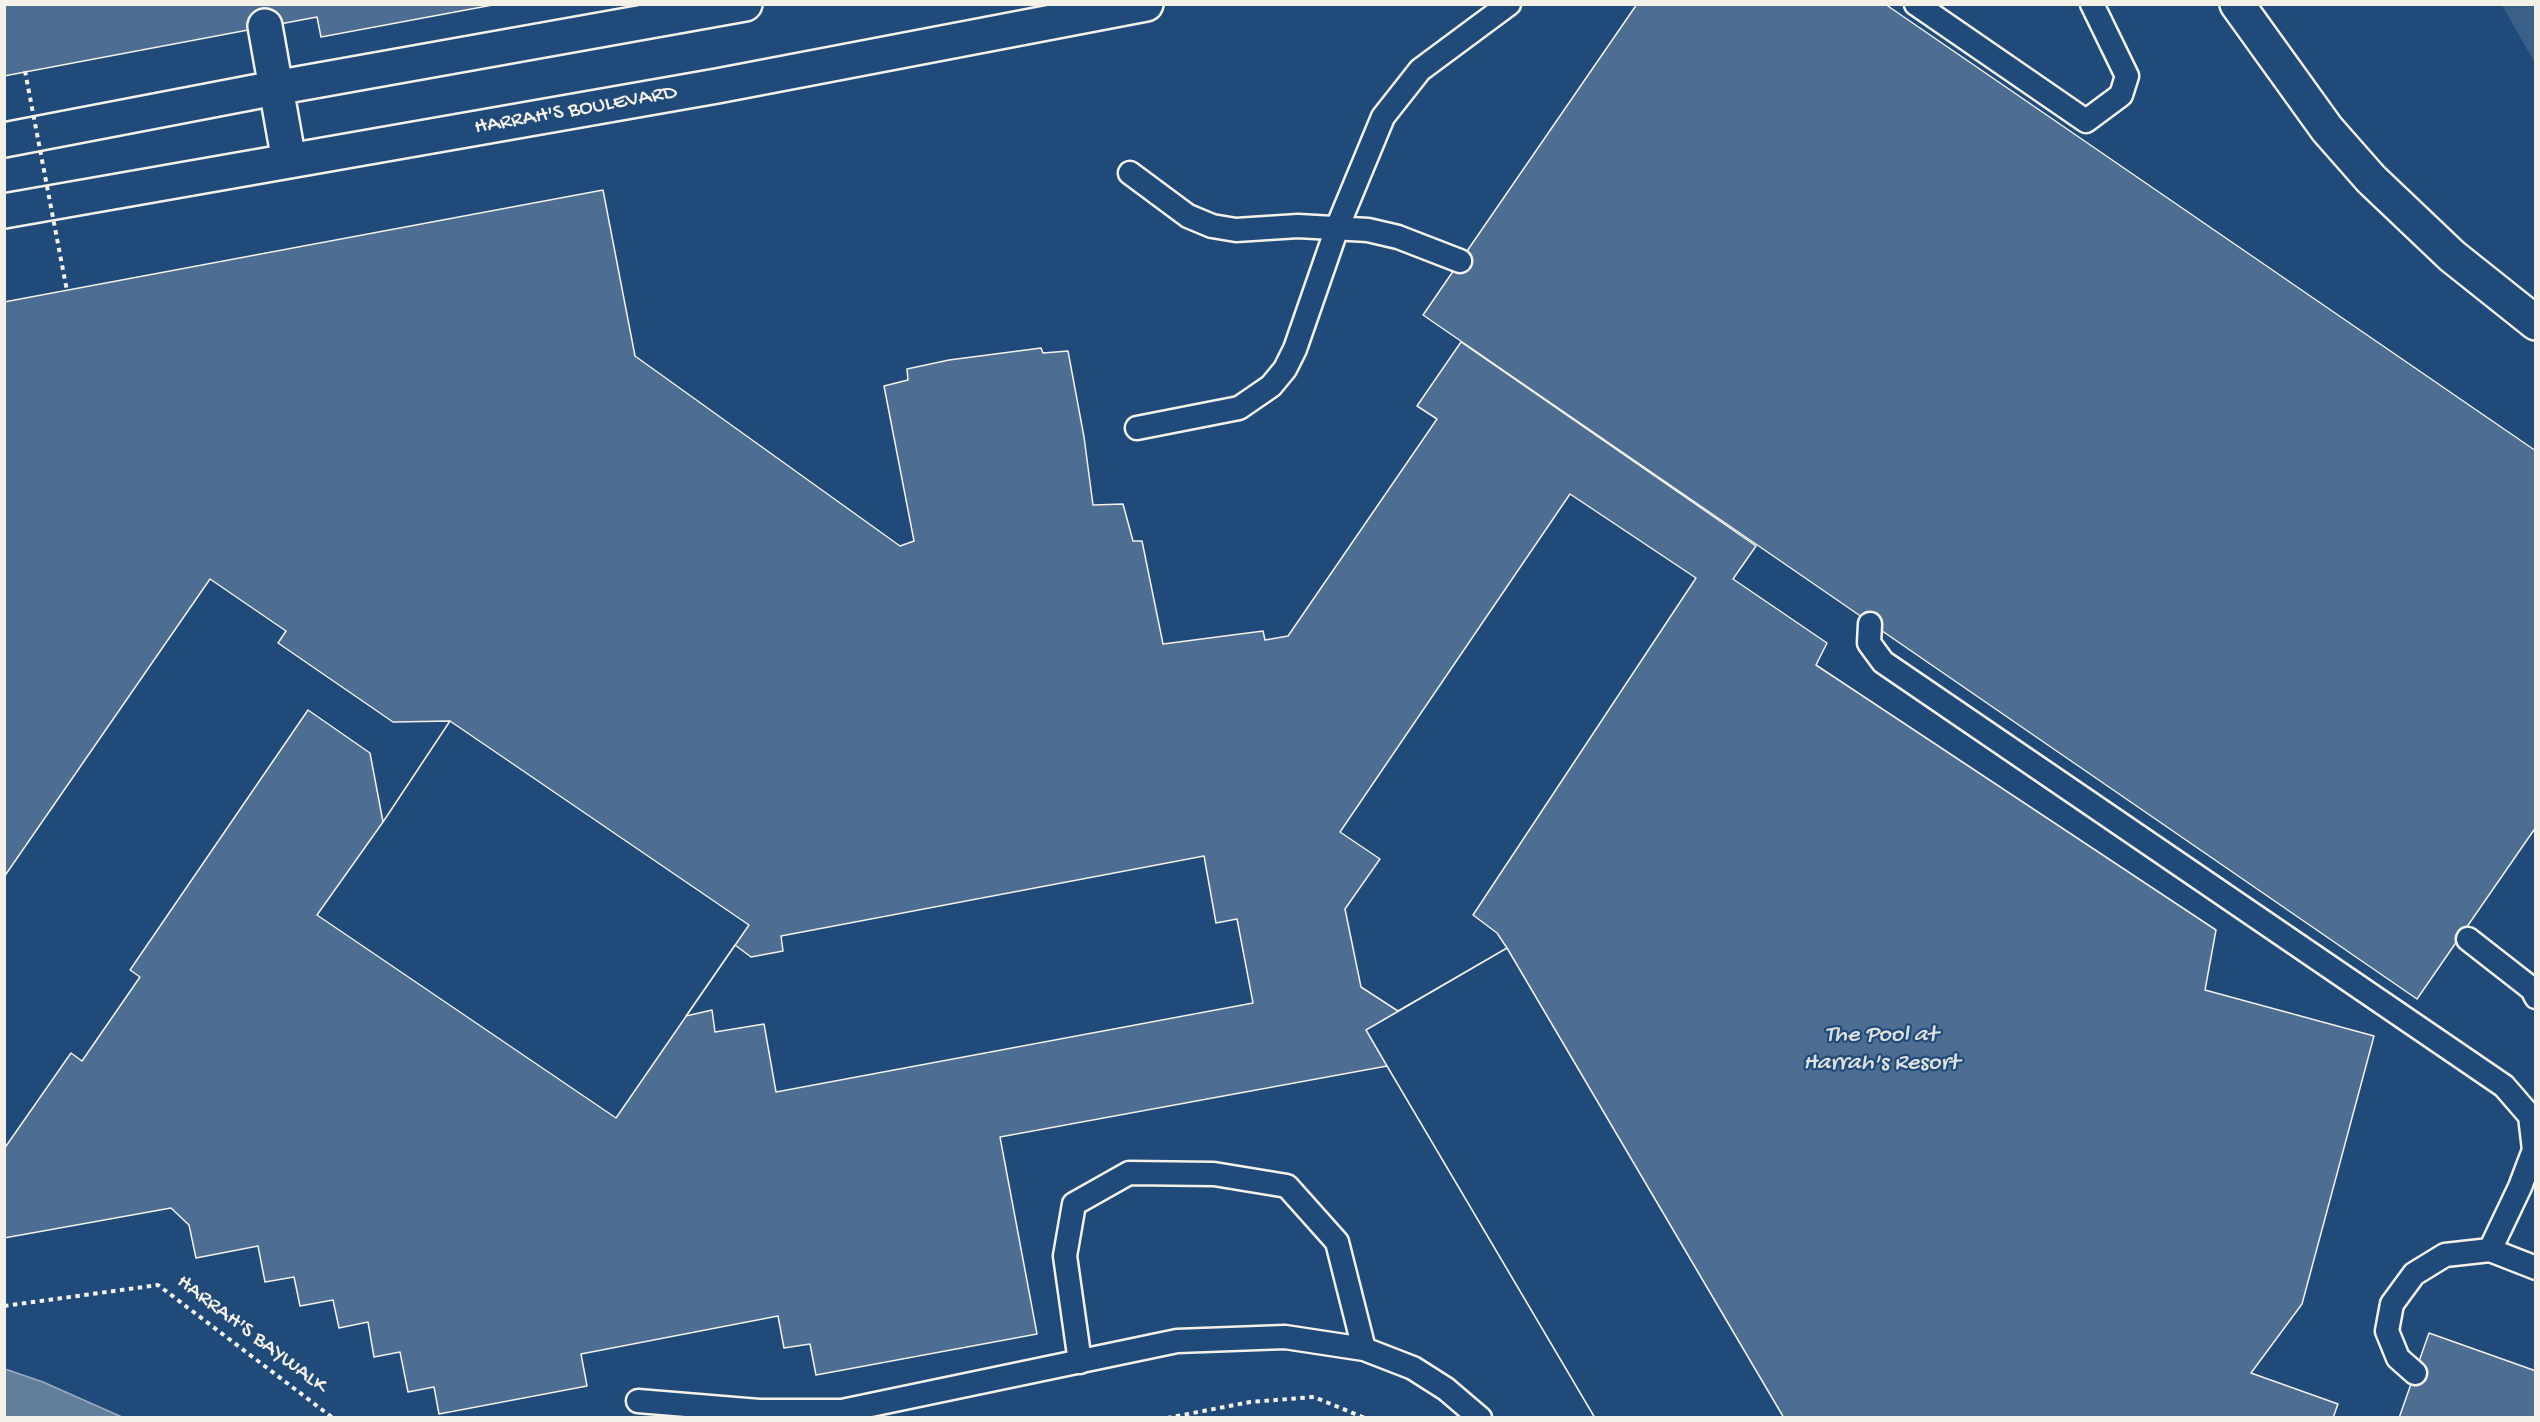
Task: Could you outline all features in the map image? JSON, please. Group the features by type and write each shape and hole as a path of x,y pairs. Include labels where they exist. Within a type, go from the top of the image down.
{"street":[{"path":"4,140 275,88 745,4"},
{"name":"HARRAH'S BOULEVARD","path":"4,211 717,86 1102,8 1146,4"},
{"path":"2237,4 2252,28 2327,129 2371,179 2452,256 2535,322"},
{"path":"265,26 289,161"}],"lane":[{"path":"1137,428 1239,408 1271,386 1285,369 1295,349 1336,228 1369,145 1383,117 1420,70 1509,4"},
{"path":"1916,4 2086,121 2121,95 2127,76 2092,4"},
{"path":"1130,173 1188,216 1212,226 1236,230 1298,226 1368,230 1398,237 1460,261"},
{"path":"1870,624 1869,643 1883,662 2504,1086 2530,1116 2534,1150 2520,1187 2490,1250"},
{"path":"2468,939 2532,989 2535,997"},
{"path":"1080,1362 1065,1256 1074,1204 1129,1173 1214,1174 1287,1186 1338,1242 1364,1349"},
{"path":"2415,1373 2398,1358 2388,1331 2392,1304 2414,1274 2445,1255 2490,1250 2535,1268"},
{"path":"638,1401 759,1412 842,1412 1177,1341 1285,1337 1364,1349 1413,1368 1446,1389 1480,1418"}],"path":[{"path":"25,72 67,291"},
{"name":"HARRAH'S BAYWALK","path":"4,1306 158,1285 333,1418"},
{"path":"1167,1418 1250,1402 1314,1397 1365,1418"}],"shaded area":[{"path":"2502,5 2535,5 2535,63"},
{"path":"5,1369 43,1382 122,1417 5,1417"}],"building":[{"path":"4,4 498,4 321,37 317,17 4,76"},
{"path":"1637,4 1885,4 2536,451 2536,827 2417,999 1423,315"},
{"path":"603,190 635,356 900,546 914,541 884,386 908,380 907,369 949,360 1041,348 1043,353 1068,351 1084,437 1093,505 1123,504 1133,541 1142,541 1163,644 1263,631 1265,640 1288,636 1437,419 1417,406 1461,342 1756,546 1733,579 1827,643 1816,665 2216,930 2205,990 2374,1036 2302,1304 2251,1373 2338,1404 2333,1418 1595,1418 1387,1066 1000,1137 1037,1334 816,1375 810,1344 784,1348 778,1316 581,1354 587,1386 439,1414 434,1387 408,1392 400,1352 374,1357 368,1322 339,1328 333,1300 300,1306 294,1277 265,1282 258,1246 196,1258 189,1225 171,1208 4,1238 4,302"},
{"path":"1570,494 1696,578 1473,915 1497,933 1507,948 1398,1011 1361,987 1345,909 1380,859 1340,832"},
{"path":"210,579 286,631 278,643 393,722 450,721 383,822 370,753 308,710 130,970 140,977 82,1061 71,1053 4,1149 4,877"},
{"path":"450,721 749,925 616,1118 317,915 383,822"},
{"path":"1204,856 1216,923 1237,919 1253,1003 776,1092 764,1024 715,1032 712,1010 686,1016 735,945 751,957 783,951 781,936"},
{"path":"1507,948 1784,1418 1595,1418 1387,1066 1366,1030"},
{"path":"2429,1333 2536,1371 2536,1418 2399,1418"}],"water label":[{"name":"The Pool at Harrah's Resort","path":"1881,1050"}]}
